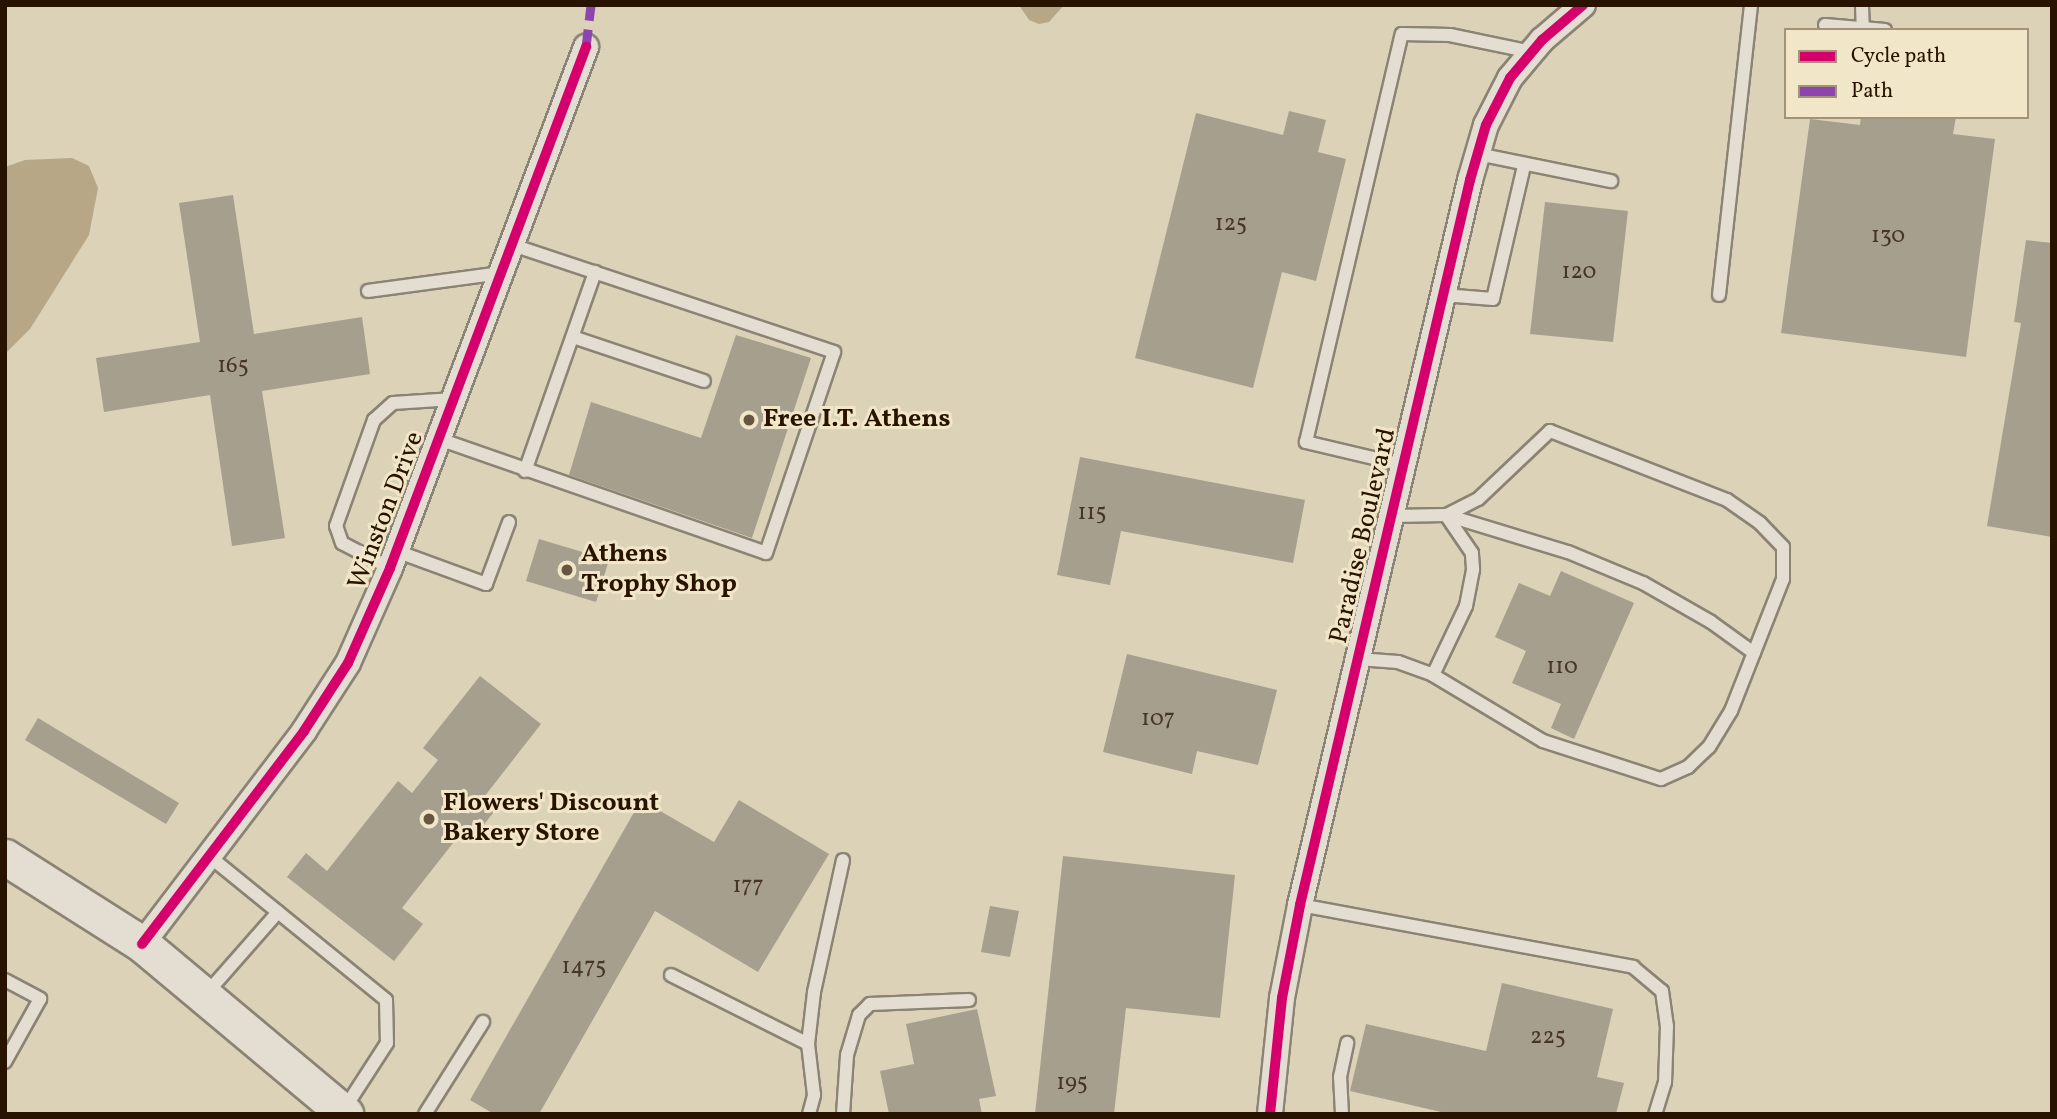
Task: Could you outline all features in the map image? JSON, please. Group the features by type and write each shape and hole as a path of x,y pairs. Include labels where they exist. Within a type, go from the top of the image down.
{"main road":[{"path":"5,857 142,944 206,994 343,1113"}],"street":[{"name":"Paradise Boulevard","path":"1270,1114 1282,998 1300,905 1443,295 1486,125 1510,78 1532,52 1583,5"},
{"name":"Winston Drive","path":"142,944 327,698 367,625 586,47"}],"lane":[{"path":"1719,295 1751,5"},
{"path":"1825,25 1863,28 1862,5"},
{"path":"1404,466 1306,442 1402,34 1450,35 1532,52"},
{"path":"1478,154 1524,166 1611,181"},
{"path":"1443,295 1493,299 1524,166"},
{"path":"439,439 766,553 834,352 513,245"},
{"path":"525,471 595,272"},
{"path":"368,291 502,273"},
{"path":"573,337 704,381"},
{"path":"454,399 393,403 374,420 336,526 342,543 393,560 486,584 509,522"},
{"path":"1359,659 1398,662 1433,675 1544,741 1661,779 1688,767 1709,747 1731,711 1783,579 1783,547 1760,523 1727,500 1549,431 1478,499 1446,515"},
{"path":"1433,675 1466,606 1473,569 1472,553 1446,515"},
{"path":"1391,516 1446,515 1568,552 1643,583 1711,622 1754,653"},
{"path":"209,856 386,1000 387,1043 343,1113"},
{"path":"809,1114 814,1095 808,1044 814,992 843,860"},
{"path":"1300,905 1633,968 1662,991 1667,1026 1665,1082 1655,1114"},
{"path":"206,994 278,912"},
{"path":"671,975 808,1044"},
{"path":"5,980 40,999 5,1062"},
{"path":"843,1114 847,1055 859,1015 870,1003 969,1000"},
{"path":"425,1114 483,1023"},
{"path":"1342,1114 1340,1077 1347,1043"}],"shaded area":[{"path":"1019,5 1064,5 1049,22 1039,24 1029,20"},
{"path":"72,158 89,166 98,188 89,235 30,329 5,354 5,167 25,160"}],"building":[{"path":"1289,111 1326,120 1318,152 1346,159 1316,281 1282,272 1253,388 1135,358 1196,113 1283,135"},
{"path":"1810,119 1860,125 1861,119 1956,119 1953,134 1995,139 1966,357 1781,333"},
{"path":"233,195 254,334 362,317 370,374 262,391 285,538 232,546 210,395 104,412 96,358 200,342 179,203"},
{"path":"1545,202 1628,211 1613,342 1530,334"},
{"path":"2026,240 2052,243 2052,537 1987,526 2021,323 2014,322"},
{"name":"Free I.T. Athens","path":"736,335 811,358 752,538 569,475 591,402 701,438"},
{"path":"1080,457 1305,500 1293,563 1121,531 1110,585 1057,575"},
{"name":"Athens Trophy Shop","path":"539,539 609,560 596,602 526,581"},
{"path":"1561,571 1634,603 1574,739 1551,728 1561,704 1512,683 1526,651 1495,637 1519,583 1550,596"},
{"path":"1127,654 1277,690 1258,765 1197,751 1192,774 1103,752"},
{"name":"Flowers' Discount Bakery Store","path":"480,676 541,724 484,797 497,808 474,837 464,829 402,908 423,924 394,961 287,877 306,853 327,871 398,781 412,793 438,760 423,748"},
{"path":"38,718 179,803 166,824 25,740"},
{"path":"641,800 714,842 739,800 829,854 758,972 655,911 539,1114 494,1114 470,1100"},
{"path":"1063,856 1235,875 1220,1018 1126,1008 1114,1114 1035,1114"},
{"path":"990,906 1019,911 1010,957 981,952"},
{"path":"1502,983 1613,1009 1597,1077 1624,1083 1616,1114 1450,1114 1350,1091 1366,1024 1486,1051"},
{"path":"977,1009 996,1096 979,1099 982,1114 889,1114 880,1071 914,1064 906,1024"}],"marked path":[{"path":"586,47 591,5"}],"cycle path":[{"path":"1270,1114 1282,998 1300,905 1470,180 1486,125 1510,78 1542,40 1583,5"},
{"path":"142,944 304,731 348,663 390,568 586,47"}],"place":[{"name":"Free I.T. Athens","path":"749,420"},
{"name":"Athens Trophy Shop","path":"567,570"},
{"name":"Flowers' Discount Bakery Store","path":"429,819"}]}
